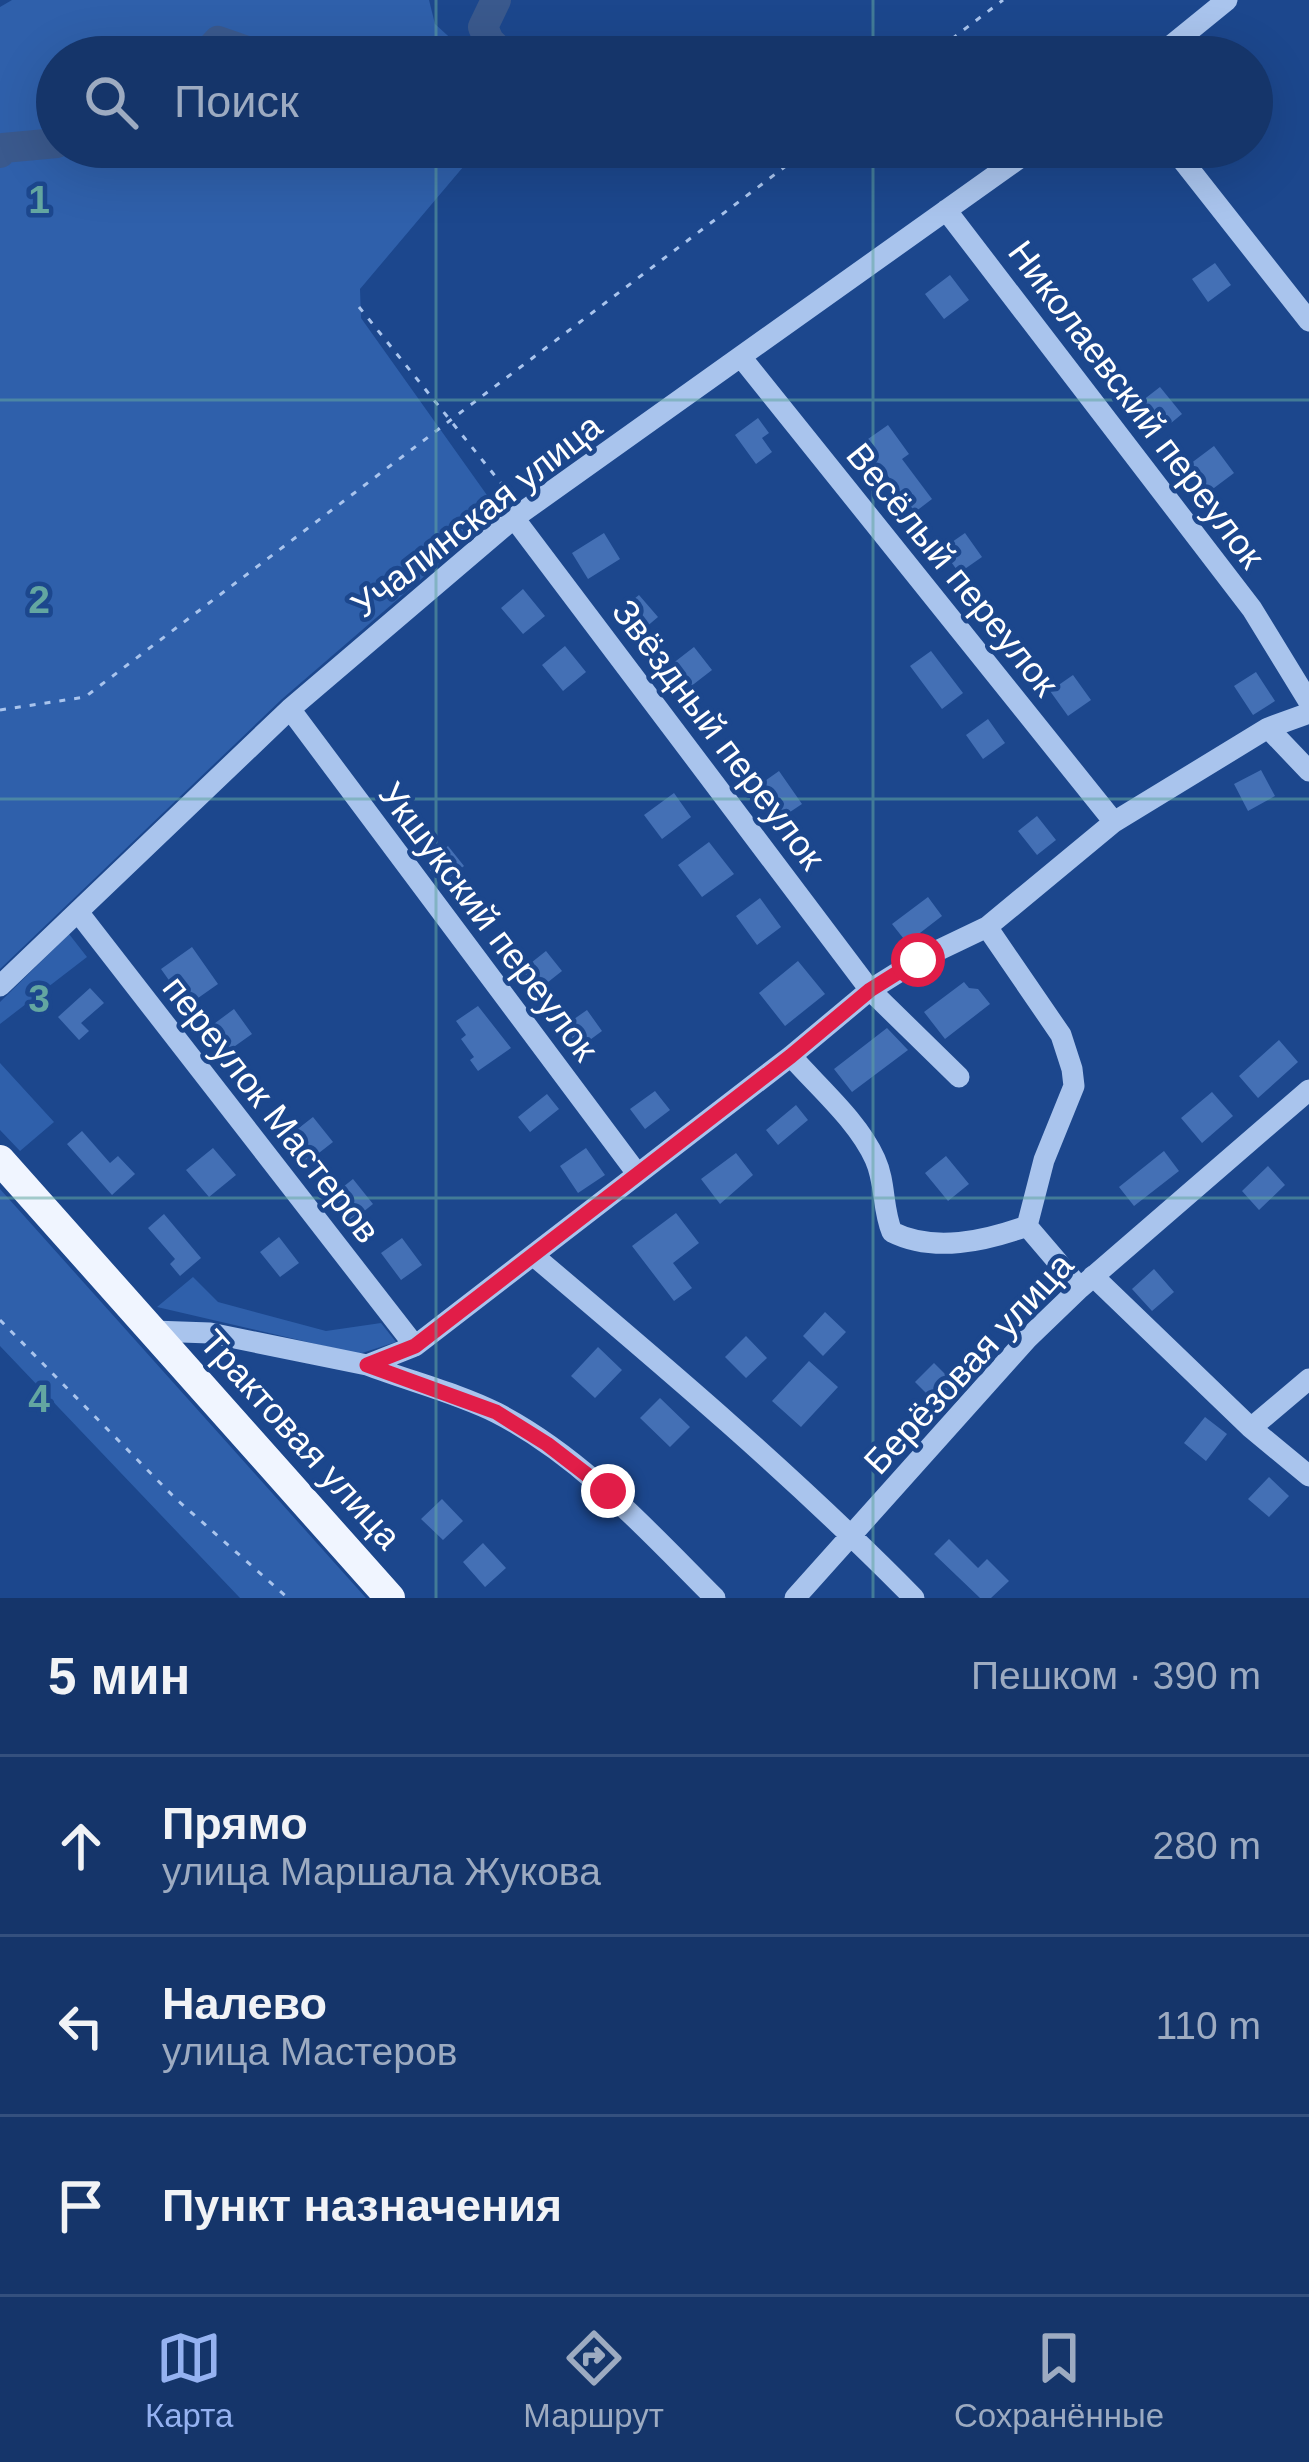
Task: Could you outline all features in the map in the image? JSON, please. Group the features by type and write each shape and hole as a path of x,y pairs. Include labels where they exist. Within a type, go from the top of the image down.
{"main road":[{"name":"Трактовая улица","path":"0,1160 390,1598"}],"street":[{"path":"1183,36 1227,0"},
{"name":"Учалинская улица","path":"0,986 290,709 514,518 1005,168"},
{"path":"1189,168 1309,321"},
{"name":"Николаевский переулок","path":"946,210 1252,608 1309,701"},
{"name":"Весёлый переулок","path":"741,357 1114,822"},
{"name":"Звёздный переулок","path":"514,518 870,990 959,1077"},
{"name":"Укшукский переулок","path":"290,709 637,1172"},
{"path":"367,1365 415,1346 870,990 918,960 987,927 1114,822 1268,728 1309,712"},
{"path":"1268,728 1309,771"},
{"name":"переулок Мастеров","path":"78,912 415,1346"},
{"path":"987,927 1060,1035 1072,1069 1074,1086 1044,1160 1027,1226"},
{"path":"791,1056 874,1157 892,1232 904,1238 966,1243 1027,1226"},
{"name":"Берёзовая улица","path":"795,1598 1027,1339 1086,1282 1309,1090"},
{"path":"1027,1226 1309,1477"},
{"path":"534,1256 690,1388 914,1598"},
{"path":"154,1331 209,1333 367,1365 496,1412 608,1491 715,1598"},
{"path":"1251,1428 1309,1379"}],"path":[{"path":"956,36 1003,0"},
{"path":"0,710 85,697 784,168"},
{"path":"359,307 504,488 514,518"},
{"path":"0,1320 175,1498 288,1598"}],"shaded area":[{"path":"12,0 429,0 435,24 448,36 36,36 36,168 462,168 360,289 361,318 499,512 282,699 0,969 0,7"},
{"path":"69,934 87,957 0,1024 0,1002"},
{"path":"0,1063 54,1122 20,1151 0,1130"},
{"path":"0,1189 366,1598 240,1598 0,1346"},
{"path":"193,1277 218,1302 326,1331 381,1323 396,1342 359,1354 157,1307"}],"building":[{"path":"1215,263 1231,285 1208,302 1192,279"},
{"path":"950,275 969,300 944,319 925,294"},
{"path":"1160,387 1182,414 1160,432 1138,404"},
{"path":"758,418 769,433 762,438 772,452 756,464 735,435"},
{"path":"888,425 909,454 902,459 932,499 915,512 858,446"},
{"path":"1214,446 1234,473 1210,491 1190,464"},
{"path":"604,533 620,559 588,579 572,553"},
{"path":"965,533 982,557 959,573 942,549"},
{"path":"523,589 545,616 523,634 501,608"},
{"path":"639,595 658,617 639,633 620,610"},
{"path":"565,646 586,672 563,691 542,665"},
{"path":"694,647 712,670 681,694 663,671"},
{"path":"931,651 963,693 942,709 910,666"},
{"path":"1256,672 1275,701 1253,715 1234,686"},
{"path":"1073,675 1091,700 1068,716 1050,691"},
{"path":"988,719 1005,743 983,759 966,735"},
{"path":"1261,770 1275,796 1248,811 1234,784"},
{"path":"779,771 802,804 778,820 755,788"},
{"path":"674,793 691,817 662,839 644,815"},
{"path":"1037,816 1056,840 1037,855 1018,831"},
{"path":"709,842 734,874 702,897 678,865"},
{"path":"448,846 464,866 441,884 425,864"},
{"path":"928,897 942,916 907,943 892,924"},
{"path":"760,898 781,927 757,945 736,916"},
{"path":"192,947 218,984 181,1010 172,998 178,993 161,969"},
{"path":"546,951 562,971 538,990 522,970"},
{"path":"798,961 825,994 785,1026 759,993"},
{"path":"964,982 978,989 990,1004 945,1039 924,1012"},
{"path":"90,988 104,1003 81,1023 89,1031 79,1040 58,1017"},
{"path":"478,1006 511,1048 478,1071 456,1021"},
{"path":"234,1009 252,1034 221,1056 203,1032"},
{"path":"587,1010 602,1031 579,1048 564,1026"},
{"path":"887,1028 908,1050 852,1092 834,1069"},
{"path":"1279,1040 1298,1062 1258,1098 1239,1076"},
{"path":"655,1091 670,1110 645,1129 630,1109"},
{"path":"1212,1092 1233,1116 1202,1143 1181,1118"},
{"path":"547,1094 559,1109 530,1132 518,1117"},
{"path":"796,1105 808,1120 778,1145 766,1130"},
{"path":"313,1117 333,1142 306,1163 286,1138"},
{"path":"82,1131 110,1163 118,1156 135,1174 112,1195 67,1144"},
{"path":"213,1148 236,1175 209,1197 186,1170"},
{"path":"586,1148 605,1175 578,1193 560,1166"},
{"path":"1164,1151 1179,1171 1134,1206 1119,1187"},
{"path":"736,1153 753,1175 720,1204 701,1179"},
{"path":"946,1156 969,1184 948,1201 925,1173"},
{"path":"1268,1166 1285,1185 1259,1210 1242,1191"},
{"path":"353,1179 373,1204 348,1224 328,1199"},
{"path":"676,1213 699,1243 673,1263 692,1288 674,1301 632,1246"},
{"path":"164,1214 201,1258 180,1276 170,1264 175,1259 148,1228"},
{"path":"279,1237 299,1263 280,1277 260,1252"},
{"path":"402,1238 422,1265 401,1280 381,1253"},
{"path":"1154,1269 1174,1292 1152,1311 1132,1289"},
{"path":"825,1312 846,1332 823,1356 803,1336"},
{"path":"746,1336 767,1358 746,1378 725,1357"},
{"path":"598,1347 622,1370 595,1398 571,1376"},
{"path":"809,1361 838,1387 801,1427 772,1401"},
{"path":"934,1363 954,1383 935,1402 915,1382"},
{"path":"660,1398 690,1427 670,1447 640,1418"},
{"path":"1205,1417 1227,1434 1206,1461 1184,1443"},
{"path":"1269,1477 1289,1496 1269,1517 1248,1499"},
{"path":"442,1499 463,1521 443,1540 421,1519"},
{"path":"949,1539 978,1568 987,1559 1009,1581 991,1598 980,1598 934,1554"},
{"path":"483,1543 506,1568 485,1587 463,1562"}],"waterway":[{"path":"487,36 483,27 496,0"},
{"path":"0,153 3,148 36,145"}],"route":[{"path":"608,1491 496,1412 367,1365 415,1346 870,990 918,960"}]}
